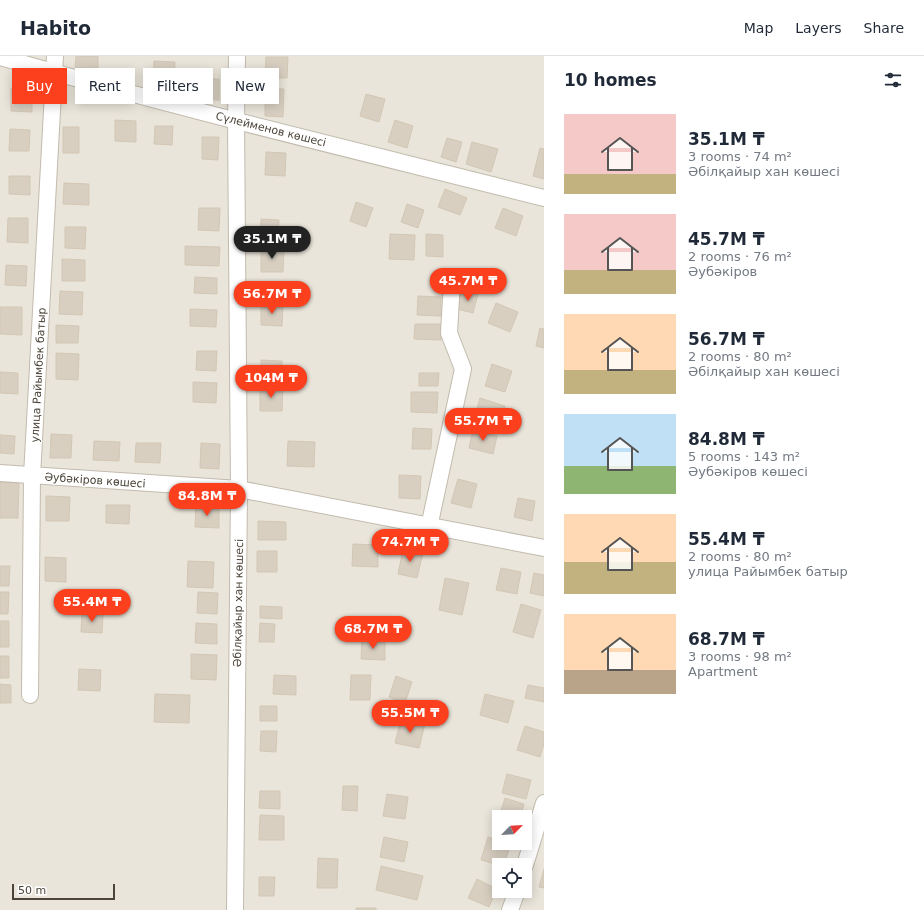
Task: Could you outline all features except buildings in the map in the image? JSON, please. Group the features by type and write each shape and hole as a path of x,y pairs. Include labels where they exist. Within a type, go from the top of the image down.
{"street":[{"name":"улица Райымбек батыр","path":"55,68 56,56"},
{"name":"Әбілқайыр хан көшесі","path":"234,910 239,489 236,121 237,56"},
{"name":"Сүлейменов көшесі","path":"0,57 38,68"},
{"name":"Сүлейменов көшесі","path":"67,76 236,121 544,198"},
{"name":"улица Райымбек батыр","path":"30,695 32,476 53,104"},
{"path":"429,527 463,370 449,333 452,281"},
{"name":"Әубәкіров көшесі","path":"0,473 239,489 429,527 544,548"},
{"path":"527,858 544,803"},
{"path":"510,910 514,898"}],"shaded area":[{"path":"0,56 544,56 544,910 0,910"}]}
